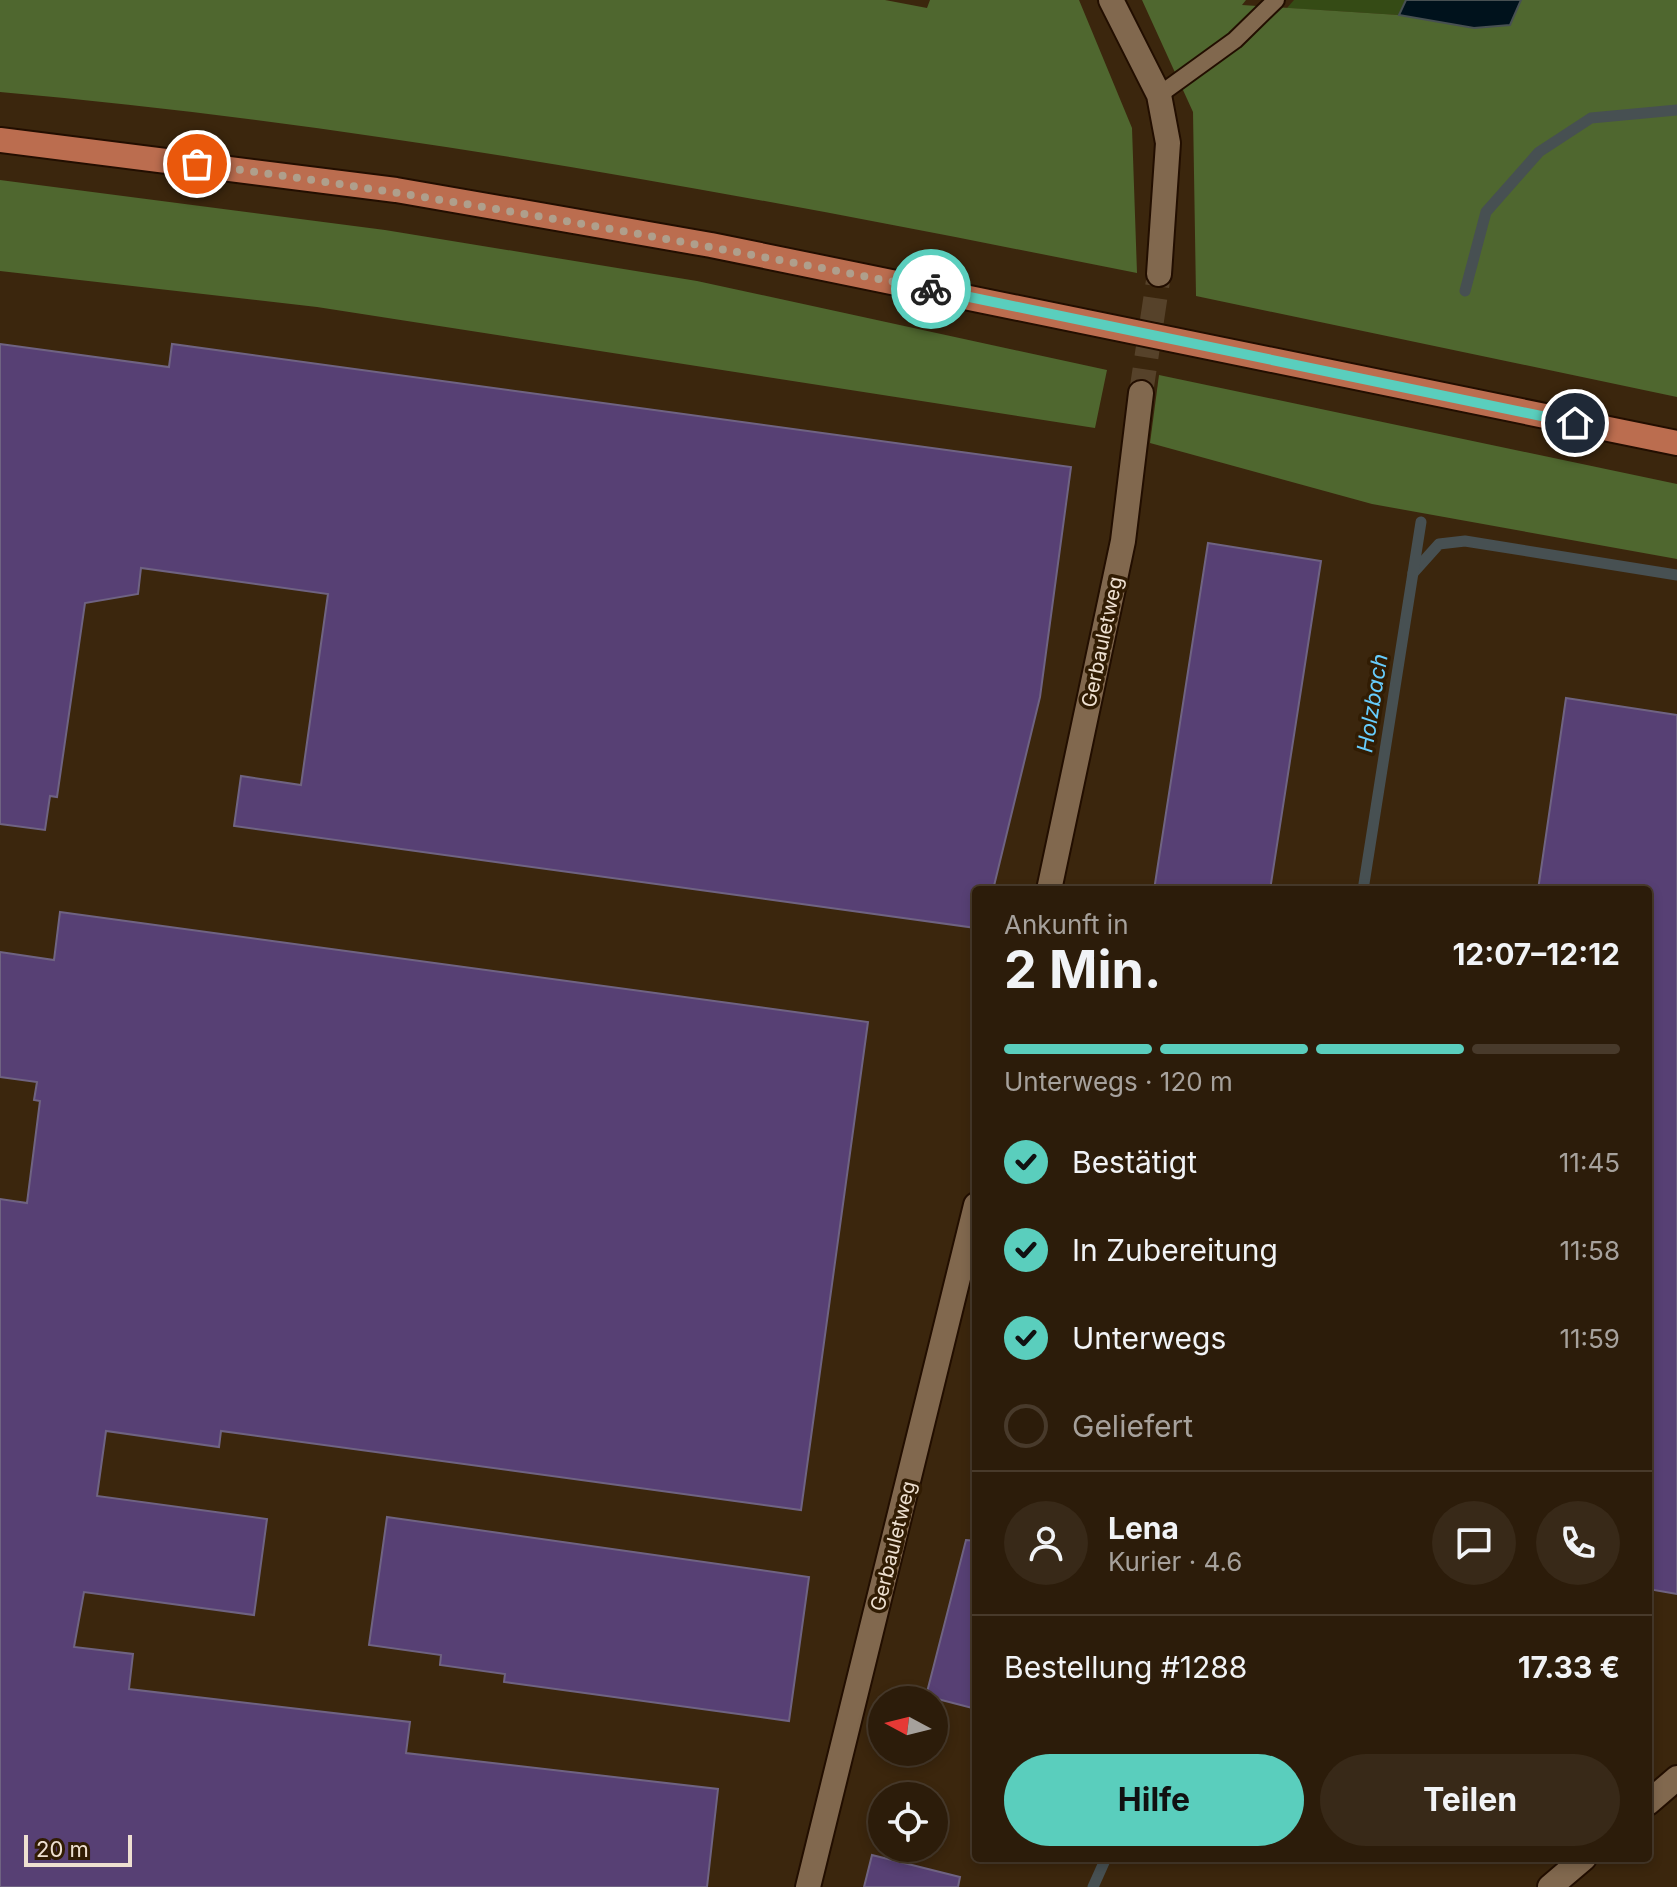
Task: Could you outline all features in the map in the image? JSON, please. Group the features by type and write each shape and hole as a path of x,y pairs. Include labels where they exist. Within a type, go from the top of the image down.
{"main road":[{"path":"0,140 396,190 711,245 1677,443"}],"street":[{"path":"1111,0 1159,95 1168,143 1159,274"},
{"name":"Gerbauletweg","path":"1050,886 1123,541 1141,393"},
{"name":"Gerbauletweg","path":"808,1887 972,1221"},
{"path":"1652,1800 1677,1778"},
{"path":"1550,1887 1579,1862"}],"lane":[{"path":"1159,95 1235,40 1276,0"}],"green space":[{"path":"0,0 885,0 927,8 930,0 1079,0 1132,128 1137,273 713,192 429,144 143,106 0,92"},
{"path":"1142,0 1246,0 1242,5 1399,15 1474,28 1510,25 1521,0 1677,0 1677,397 1196,296 1193,112"},
{"path":"1294,0 1406,0 1399,15 1287,8"},
{"path":"0,180 385,230 697,281 1107,370 1095,428 317,307 0,271"},
{"path":"1159,375 1677,484 1677,559 1372,504 1150,443"}],"water":[{"path":"1406,0 1521,0 1510,25 1474,28 1399,15"}],"building":[{"path":"0,344 169,367 172,344 1071,467 1040,697 994,886 972,886 972,927 234,826 241,776 301,785 328,594 141,568 138,594 85,603 57,797 50,796 45,830 0,824"},
{"path":"1208,543 1321,561 1271,886 1155,886"},
{"path":"1566,698 1677,715 1677,1594 1652,1590 1652,886 1539,886"},
{"path":"60,912 868,1022 801,1510 221,1431 219,1447 106,1431 97,1496 267,1519 254,1615 84,1592 74,1647 133,1654 129,1689 410,1722 406,1753 718,1789 707,1887 0,1887 0,1199 27,1203 40,1101 34,1100 37,1082 0,1077 0,952 54,960"},
{"path":"387,1517 809,1577 789,1721 504,1682 505,1674 440,1665 441,1655 369,1645"},
{"path":"966,1540 972,1541 972,1708 948,1702 948,1686 929,1686"},
{"path":"870,1862 900,1862 960,1877 958,1887 864,1887"}],"waterway":[{"name":"Holzbach","path":"1465,291 1486,212 1539,152 1591,118 1677,110"},
{"name":"Holzbach","path":"1364,886 1421,522"},
{"path":"1413,573 1439,544 1465,541 1677,575"},
{"name":"Holzbach","path":"1093,1887 1104,1862"}],"tunnel":[{"path":"1141,393 1159,274"}],"way so far":[{"path":"197,164 396,190 711,245 931,289"}],"route":[{"path":"931,289 1575,423"}]}
